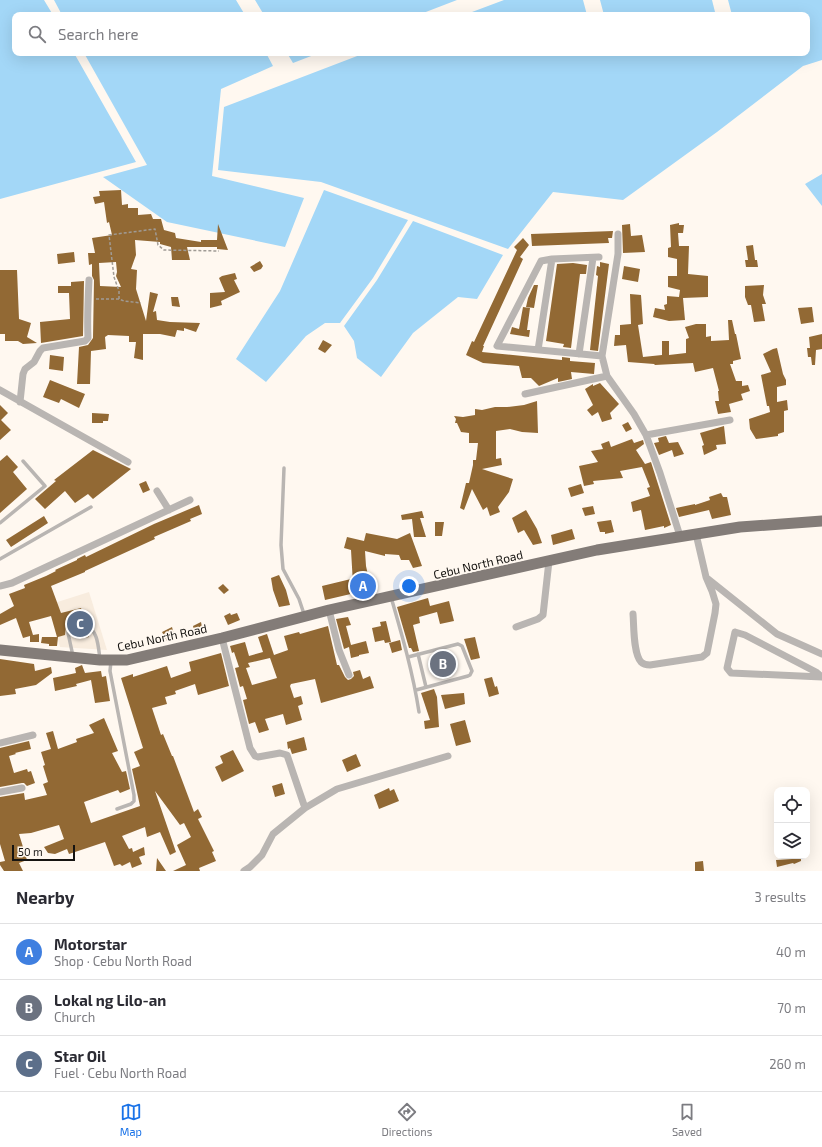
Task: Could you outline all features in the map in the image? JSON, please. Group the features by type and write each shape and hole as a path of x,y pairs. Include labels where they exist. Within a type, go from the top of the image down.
{"main road":[{"name":"Cebu North Road","path":"0,650 73,658 106,660 133,659 222,638 329,610 596,550 740,527 822,521"}],"street":[{"path":"618,234 618,254 602,356 607,376 634,414 646,434 660,472 680,536"},
{"path":"579,354 596,258 552,259 541,261 497,346 579,354 602,356"},
{"path":"538,350 552,259"},
{"path":"20,402 23,374 25,369 34,362 43,348 86,341 88,338 89,280"},
{"path":"525,394 607,376"},
{"path":"0,390 128,462"},
{"path":"646,434 730,420"},
{"path":"157,491 169,510"},
{"path":"0,586 12,583 190,500"},
{"path":"633,614 636,651 640,662 650,665 702,657 707,653 716,604 706,577 696,534"},
{"path":"516,627 538,619 543,615 548,561"},
{"path":"706,577 777,634 822,654"},
{"path":"329,610 339,650 349,675"},
{"path":"735,632 745,635 810,669 822,677 732,673 727,668 735,632"},
{"path":"222,638 250,748 255,756 258,757 280,754 287,755 304,808"},
{"path":"0,743 32,735"},
{"path":"244,871 262,855 273,834 304,808 337,789 448,756"},
{"path":"0,792 22,788"}],"lane":[{"path":"0,522 45,486 23,461"},
{"path":"284,468 281,545 283,569 299,599 304,616"},
{"path":"0,559 91,507"},
{"path":"391,596 416,690 419,712"},
{"path":"73,658 68,633 69,627 74,623"},
{"path":"86,624 91,628 97,637 110,671 134,795 134,801 131,804 117,809"},
{"path":"408,657 458,644 462,646 472,671 468,676 416,690"},
{"path":"418,654 426,687"}],"path":[{"path":"119,299 119,291 114,277 110,236 155,229 158,246 164,250 219,251"},
{"path":"88,299 119,299 141,303"}],"shaded area":[{"path":"89,592 107,650 60,647 48,605"}],"water":[{"path":"0,0 44,0 51,12 12,12 12,56 76,56 136,162 0,199"},
{"path":"54,0 236,0 243,12 60,12"},
{"path":"255,0 457,0 426,12 262,12"},
{"path":"504,0 583,0 586,12 472,12"},
{"path":"600,0 712,0 715,12 603,12"},
{"path":"728,0 822,0 822,60 803,66 717,132 623,200 553,192 508,249 321,182 218,170 224,107 357,56 810,56 810,12 731,12"},
{"path":"86,56 268,56 273,66 221,89 212,176 304,198 285,247 167,222 103,177 147,165"},
{"path":"289,56 311,56 293,63"},
{"path":"822,174 822,206 805,184"},
{"path":"324,190 408,220 373,278 340,323 325,323 306,336 266,382 236,359 280,291"},
{"path":"413,221 503,255 477,299 458,297 413,333 381,377 357,358 354,341 344,326 377,280"}],"building":[{"path":"121,190 122,205 128,204 128,208 138,208 138,215 151,214 153,219 161,219 164,230 175,233 176,238 201,242 201,240 217,240 218,224 228,250 217,249 217,247 187,247 190,260 172,260 171,247 160,244 160,242 135,240 136,255 131,269 137,270 136,289 146,321 150,292 158,294 153,312 156,311 157,320 200,323 196,332 184,328 184,331 177,330 175,337 160,334 143,334 143,360 134,358 136,342 129,342 129,336 108,335 105,337 106,349 91,351 90,384 77,384 79,347 88,345 93,338 94,280 92,276 92,264 89,265 88,253 95,253 92,238 112,235 109,222 107,223 104,202 95,204 93,197 100,196 99,191","holes":["116,262 116,276 121,287 100,286 99,263"]},
{"path":"679,223 679,225 684,225 683,233 678,233 679,246 689,246 688,274 708,276 708,297 683,298 685,320 669,321 653,317 655,308 665,310 664,305 667,304 667,296 679,297 680,290 668,287 668,276 677,276 677,259 668,257 668,248 671,247 670,225"},
{"path":"630,224 631,236 642,235 645,252 623,253 622,225"},
{"path":"613,231 612,238 608,238 609,243 532,246 531,234"},
{"path":"523,238 529,245 520,257 523,259 483,346 482,352 562,360 562,357 570,358 570,361 595,363 594,374 571,372 572,379 558,382 558,378 539,386 531,378 522,378 519,366 483,363 466,355 472,341 474,342 517,250 514,247"},
{"path":"753,245 755,260 757,260 758,267 746,267 745,260 748,260 746,246"},
{"path":"74,252 75,262 58,264 57,254"},
{"path":"260,261 263,266 261,269 254,272 250,267"},
{"path":"600,262 609,264 598,351 590,350 598,276 596,275 597,266 600,267"},
{"path":"573,263 587,265 586,274 580,274 571,348 563,347 564,344 546,341 557,264"},
{"path":"624,266 640,269 638,282 622,279"},
{"path":"0,270 17,270 19,319 31,323 27,337 37,343 23,344 18,341 5,341 5,334 0,334"},
{"path":"235,273 237,279 234,280 240,292 221,301 222,305 210,308 210,293 225,292 219,278"},
{"path":"84,281 83,336 41,343 40,322 70,319 69,293 58,293 58,286 71,286 71,282"},
{"path":"534,285 538,285 534,308 526,307 528,298"},
{"path":"764,285 763,295 766,304 762,304 765,321 754,322 751,305 748,305 745,297 745,286"},
{"path":"630,294 641,295 643,324 638,325 643,357 662,355 662,341 669,341 669,355 686,353 686,339 689,338 685,327 696,324 706,324 706,337 711,336 711,341 729,340 728,320 732,320 741,359 733,361 733,364 730,364 736,381 742,381 742,386 748,385 750,391 741,394 743,400 729,404 731,412 718,414 715,401 719,401 719,391 713,368 695,372 693,363 655,365 628,362 626,345 614,346 615,335 620,335 620,325 631,324"},
{"path":"171,297 178,297 180,307 172,306"},
{"path":"523,307 530,308 527,330 530,330 529,337 510,334 512,327 519,329"},
{"path":"812,307 814,322 801,324 798,308"},
{"path":"822,334 822,349 816,350 815,365 812,365 811,357 808,357 807,348 810,348 809,337"},
{"path":"323,340 332,345 325,353 318,349"},
{"path":"777,348 783,374 786,380 786,385 777,387 777,402 787,400 788,410 784,411 784,432 778,434 778,436 756,439 750,429 749,419 770,412 769,406 767,406 761,375 771,372 763,354"},
{"path":"50,355 64,357 63,371 49,369"},
{"path":"50,380 85,394 79,408 61,399 59,403 43,397"},
{"path":"600,383 619,404 610,413 612,419 602,422 598,412 592,416 587,410 593,405 585,389 593,384 593,386"},
{"path":"537,401 538,433 522,432 510,429 496,431 496,459 501,458 502,465 482,469 513,479 509,492 498,507 500,512 490,516 487,507 483,510 472,489 464,510 460,508 466,483 469,483 473,460 476,460 478,443 469,443 469,433 461,432 457,423 455,423 456,419 454,416 463,417 475,415 475,409 482,410 495,407 524,405"},
{"path":"0,405 8,413 1,420 11,430 0,440"},
{"path":"92,413 109,414 108,421 103,421 103,423 92,423"},
{"path":"628,422 632,429 626,432 622,425"},
{"path":"724,426 726,444 716,445 717,449 704,455 702,446 704,445 700,433"},
{"path":"666,436 669,443 678,442 684,454 674,457 672,450 659,455 654,443 659,442 658,438"},
{"path":"632,439 634,443 643,440 644,444 636,450 645,464 651,462 671,525 664,528 664,526 645,530 641,510 633,512 631,502 650,496 647,488 650,487 642,467 620,471 623,478 593,481 594,484 584,486 579,466 598,462 591,451 603,449 601,444 609,441 611,447"},
{"path":"93,450 131,469 93,499 88,494 75,503 65,491 45,509 35,499 56,481 54,480"},
{"path":"7,455 18,467 13,472 27,489 0,513 0,461"},
{"path":"146,481 150,490 143,493 139,484"},
{"path":"581,484 584,493 571,497 568,488"},
{"path":"721,493 723,497 727,497 731,515 712,519 709,510 679,517 676,508 695,505 710,500 709,497"},
{"path":"199,505 202,514 190,519 191,521 154,537 155,539 85,572 51,586 61,613 81,608 85,621 83,625 87,629 89,637 79,639 77,632 71,633 72,629 77,624 74,620 66,626 65,635 58,637 57,646 49,646 49,644 41,643 42,637 57,637 51,616 29,622 33,635 39,634 39,642 30,642 30,636 23,638 16,618 0,625 0,614 14,606 9,594 25,588 24,585 46,576 85,555 86,557 154,524"},
{"path":"593,506 595,514 585,516 582,508"},
{"path":"526,510 537,529 542,543 533,545 524,530 518,533 512,518"},
{"path":"422,511 424,518 420,518 426,537 414,537 412,519 402,520 401,515"},
{"path":"44,516 48,523 11,547 6,540"},
{"path":"611,520 614,532 605,534 605,532 600,532 597,522"},
{"path":"435,522 444,522 442,536 435,536"},
{"path":"572,529 575,539 553,545 551,535"},
{"path":"366,533 397,539 410,533 422,566 413,568 409,560 401,560 399,555 385,554 385,556 365,551 369,580 353,584 351,550 344,548 347,537 364,541"},
{"path":"279,575 286,590 290,605 279,607 273,590 271,578"},
{"path":"351,579 355,593 325,600 322,586"},
{"path":"223,584 229,590 224,594 218,588"},
{"path":"428,598 430,606 449,601 454,621 440,624 437,612 419,617 420,623 413,625 419,651 413,652 411,648 409,648 397,607"},
{"path":"230,613 231,615 237,613 240,620 228,625 224,616"},
{"path":"348,617 351,625 346,626 351,645 366,641 369,653 351,658 349,647 344,649 336,619"},
{"path":"386,621 391,642 385,643 384,640 375,642 372,628 381,626 380,622"},
{"path":"201,622 203,632 195,634 193,626"},
{"path":"328,626 337,665 339,665 345,677 348,680 351,679 354,676 353,672 360,670 363,679 370,676 374,688 321,703 315,679 291,684 290,686 294,698 301,696 303,704 298,706 302,720 286,725 283,714 265,719 269,730 259,733 255,722 249,724 243,700 247,699 243,686 240,687 235,668 239,667 234,652 232,653 230,646 245,642 249,656 263,652 258,637 267,634 274,655 288,650 284,636 299,632 300,634","holes":["270,658 277,678 252,685 246,668 250,667 248,663"]},
{"path":"172,627 175,638 167,641 162,632"},
{"path":"475,637 480,658 471,660 464,639"},
{"path":"400,640 402,650 392,653 389,643"},
{"path":"221,653 229,686 198,695 195,684 175,691 176,694 165,697 167,704 152,708 161,735 163,734 173,756 194,812 198,809 202,817 198,819 214,851 212,852 216,861 199,868 200,871 173,871 186,865 177,845 191,837 184,823 180,825 155,791 176,852 170,855 160,832 147,837 145,827 122,836 129,849 132,848 133,852 144,847 145,855 139,857 142,864 132,868 130,862 122,866 120,864 114,866 105,842 69,854 67,849 55,854 48,853 44,847 64,839 59,825 31,833 19,834 27,860 19,863 23,871 4,871 0,865 0,862 5,861 0,844 0,797 24,793 25,800 47,795 43,784 48,782 43,766 45,765 41,752 51,749 46,733 53,731 58,749 77,742 76,739 94,733 89,725 104,718 118,751 112,753 122,772 126,771 130,789 120,793 118,790 84,802 91,823 140,806 132,769 140,766 134,752 143,748 121,678 133,674 133,677 167,666 171,678 191,671 189,662"},
{"path":"0,659 34,664 35,671 51,667 52,673 36,685 15,689 16,694 0,696"},
{"path":"82,665 85,673 101,671 102,677 106,676 110,701 95,703 91,680 76,684 77,686 55,691 53,678 76,673 75,668"},
{"path":"492,677 499,694 489,697 484,679"},
{"path":"434,689 437,697 439,727 425,729 424,721 430,720 421,693"},
{"path":"464,693 465,704 445,709 441,695"},
{"path":"465,720 471,742 456,746 450,724"},
{"path":"304,737 307,750 292,754 290,748 288,749 287,742"},
{"path":"29,741 31,749 9,756 14,773 27,769 28,772 31,771 35,783 27,786 22,783 0,787 0,748"},
{"path":"233,750 244,771 222,782 215,767 223,763 220,756"},
{"path":"356,754 361,766 347,772 342,760"},
{"path":"282,783 285,794 275,797 272,786"},
{"path":"389,788 390,791 394,789 399,801 379,809 374,795"},
{"path":"157,858 166,871 156,871"},
{"path":"801,859 801,861 794,864 777,867 776,860"},
{"path":"703,861 704,871 695,871 695,862"}],"place":[{"name":"Motorstar","path":"363,586"},
{"name":"Star Oil","path":"80,624"},
{"name":"Lokal ng Lilo-an","path":"443,664"}]}
